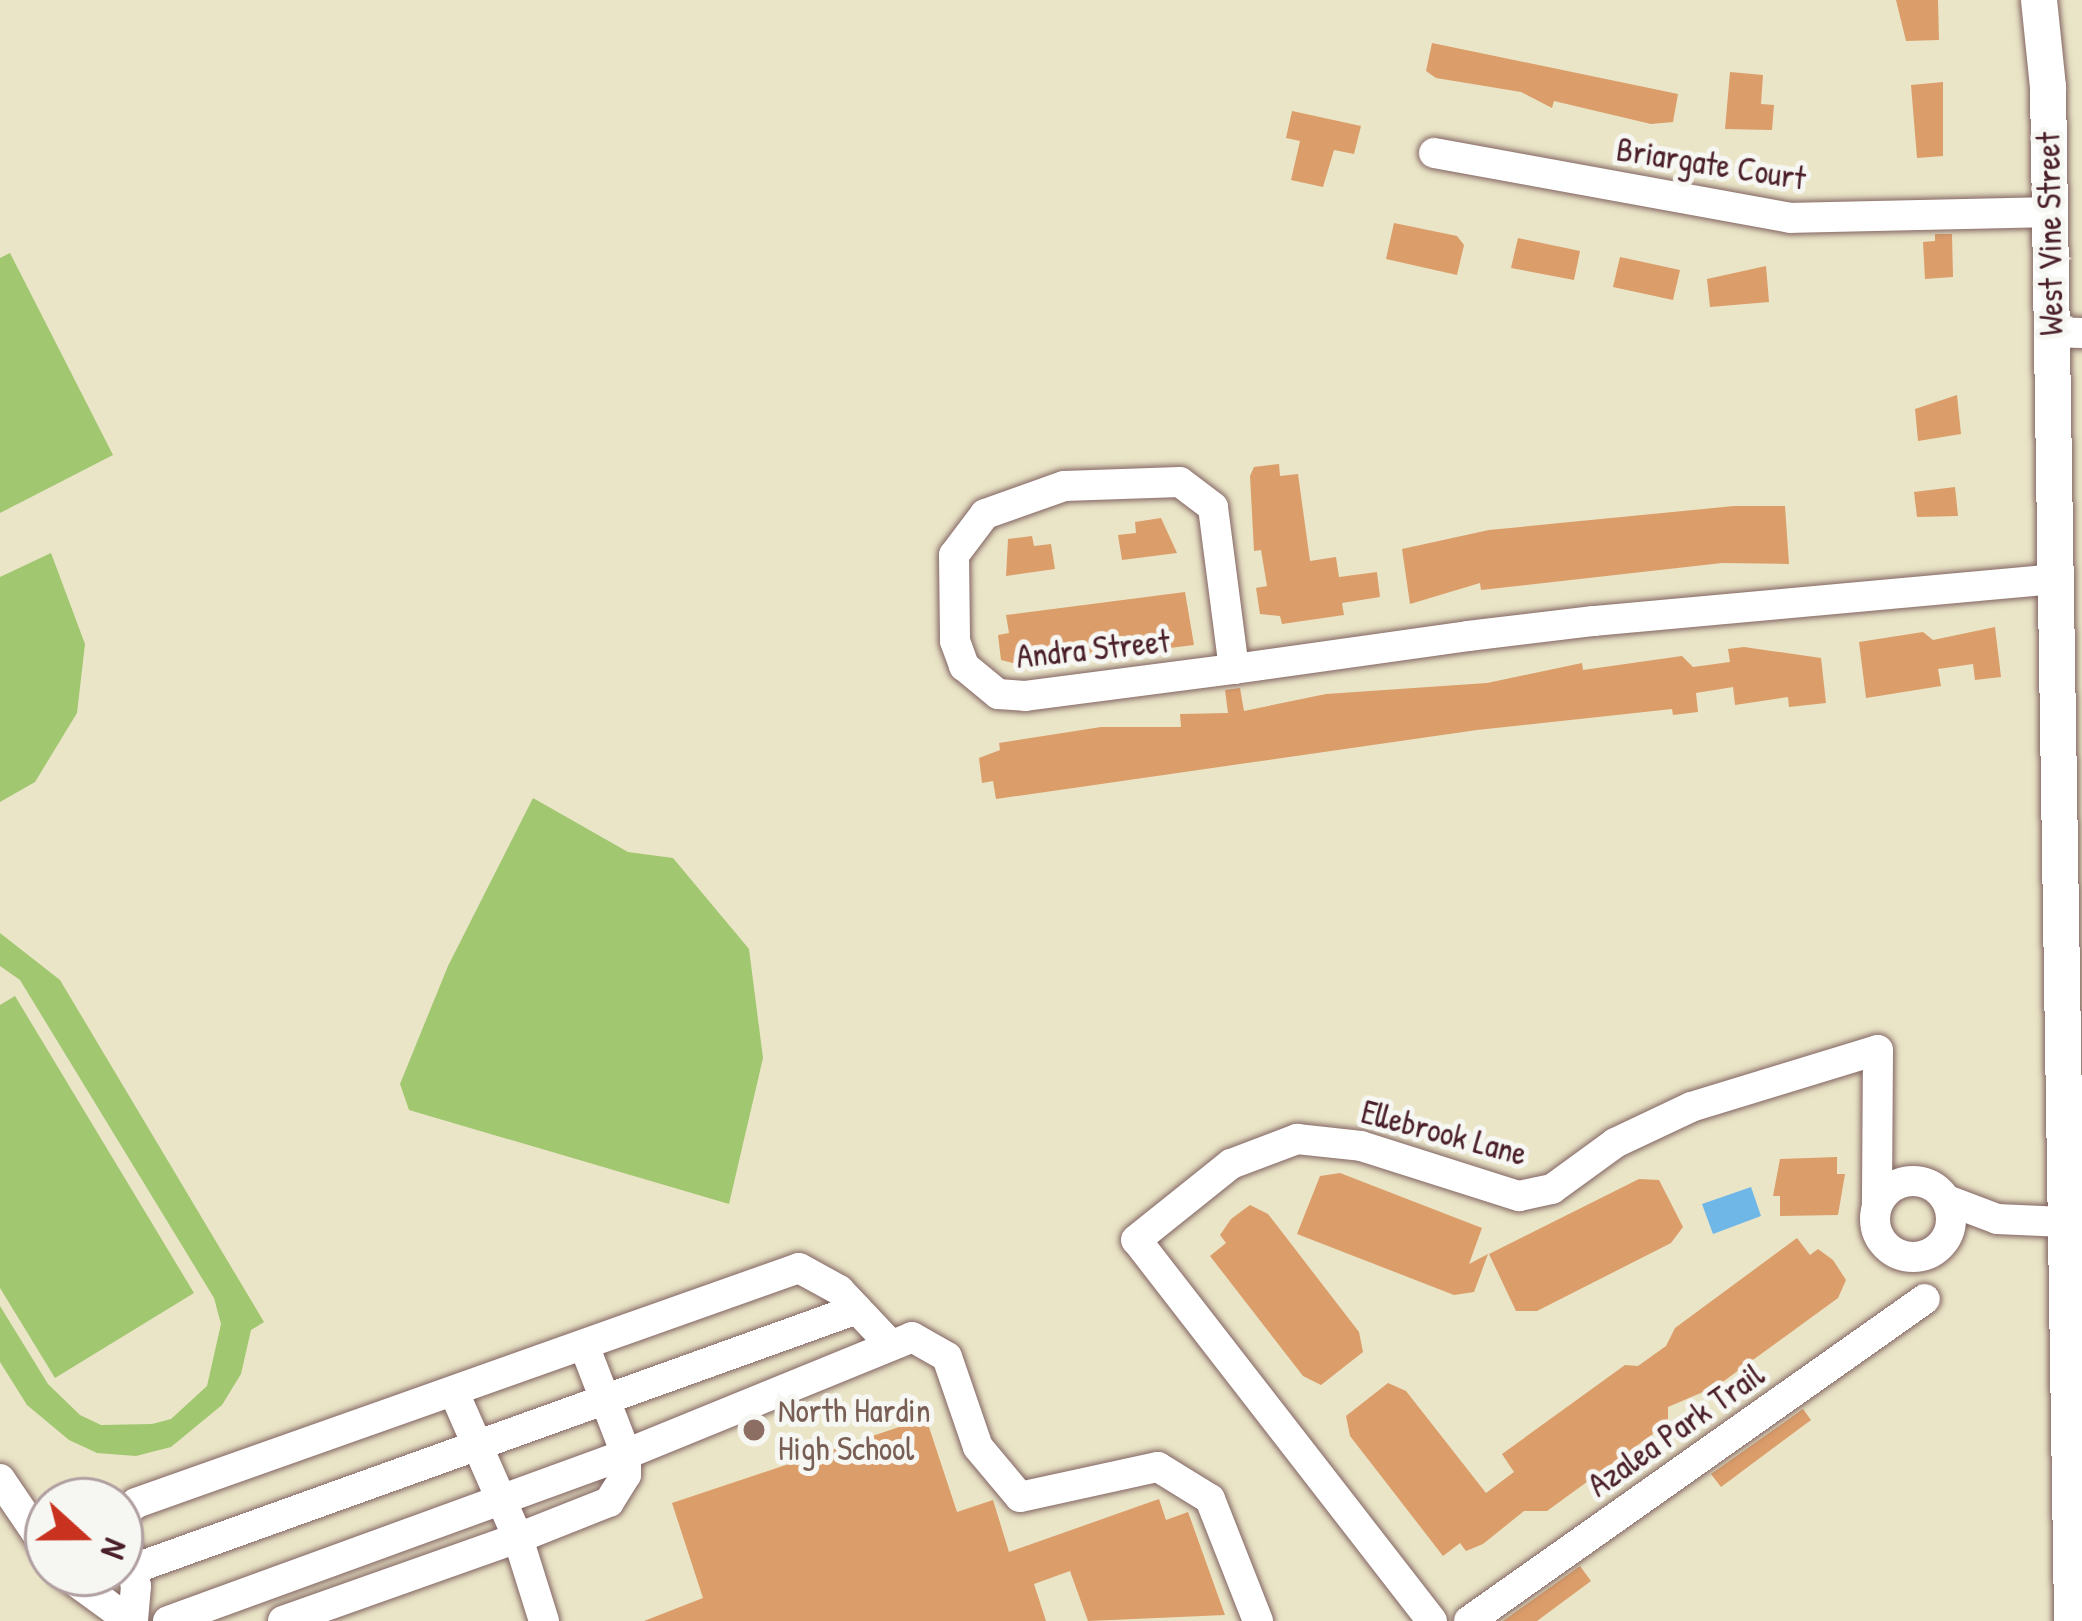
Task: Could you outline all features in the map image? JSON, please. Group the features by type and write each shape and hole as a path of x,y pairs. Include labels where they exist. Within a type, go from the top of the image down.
{"main road":[{"name":"West Vine Street","path":"2039,0 2050,212 2067,332 2056,579 2072,1621"}],"street":[{"name":"Briargate Court","path":"1434,153 1790,218 2050,212"},
{"name":"Andra Street","path":"1234,669 1213,507 1180,482 1064,486 985,514 954,555 955,641 964,666 998,694 1234,669 1594,621 2056,579"},
{"name":"Ellebrook Lane","path":"1432,1621 1136,1240 1231,1164 1297,1138 1361,1146 1519,1196 1552,1189 1616,1143 1691,1107 1878,1050 1874,1150"},
{"path":"1874,1150 1908,1181 1927,1183 1947,1200 1997,1220 2064,1222"},
{"path":"1874,1150 1878,1236 1901,1256 1905,1280 1924,1299 1944,1242 1947,1200"},
{"path":"1877,1204 1908,1181"},
{"path":"1901,1256 1997,1220"},
{"path":"144,1501 799,1268 816,1272 890,1345"},
{"name":"Azalea Park Trail","path":"1469,1621 1924,1299"},
{"path":"144,1564 857,1310"},
{"path":"168,1621 626,1454 912,1337 947,1357 978,1447 1020,1497 1157,1467 1210,1499 1258,1621"},
{"path":"283,1621 609,1502 626,1475 626,1454 585,1348"},
{"path":"454,1392 518,1538 544,1621"},
{"path":"0,1479 24,1514"},
{"path":"98,1597 131,1621"}],"green space":[{"path":"10,253 113,455 0,513 0,258"},
{"path":"51,553 85,644 77,713 35,782 0,802 0,577"},
{"path":"533,798 628,852 673,858 749,949 763,1058 729,1204 409,1110 400,1084 448,966"},
{"path":"0,933 60,980 264,1322 251,1330 241,1374 222,1405 171,1447 136,1456 97,1453 69,1440 27,1405 0,1362 0,1306 48,1384 80,1415 101,1425 152,1424 171,1419 207,1386 221,1324 214,1298 20,980 0,966"},
{"path":"15,996 194,1293 55,1378 0,1288 0,1005"}],"water":[{"path":"1751,1187 1761,1216 1713,1234 1702,1204"}],"building":[{"path":"1896,0 1938,0 1939,40 1906,41"},
{"path":"1432,43 1678,94 1673,122 1651,124 1554,101 1552,108 1521,92 1436,78 1426,71"},
{"path":"1730,72 1763,75 1761,104 1774,105 1772,130 1725,129"},
{"path":"1943,82 1943,156 1917,158 1911,85"},
{"path":"1292,111 1361,126 1354,154 1334,150 1323,187 1291,180 1300,141 1286,138"},
{"path":"1394,223 1457,236 1464,245 1457,275 1386,259"},
{"path":"1935,234 1952,234 1953,277 1925,279 1923,242 1935,241"},
{"path":"1518,238 1580,251 1574,280 1511,268"},
{"path":"1620,257 1680,270 1673,300 1613,287"},
{"path":"1766,266 1769,302 1710,307 1707,279"},
{"path":"1957,395 1961,434 1918,441 1915,409"},
{"path":"1279,464 1280,476 1298,474 1310,561 1336,557 1339,577 1377,572 1380,597 1342,603 1344,615 1282,624 1280,616 1260,614 1256,588 1267,586 1261,550 1254,551 1250,476 1254,467"},
{"path":"1955,487 1958,516 1917,517 1914,492"},
{"path":"1734,506 1785,506 1789,564 1722,563 1481,590 1480,583 1410,604 1402,549 1489,530"},
{"path":"1161,518 1177,553 1122,560 1118,535 1136,533 1135,522"},
{"path":"1032,536 1034,546 1051,544 1055,569 1006,576 1008,539"},
{"path":"1185,592 1194,645 1025,666 1001,660 998,635 1009,633 1006,615"},
{"path":"1995,627 2001,677 1975,680 1973,664 1938,669 1941,686 1866,698 1859,642 1923,632 1933,640"},
{"path":"1728,649 1821,658 1826,703 1789,707 1788,697 1735,705 1733,687 1696,693 1698,712 1673,715 1672,709 1477,730 996,799 993,781 982,783 979,758 1000,750 999,743 1101,727 1181,727 1180,714 1228,713 1225,690 1240,688 1244,711 1326,694 1487,683 1582,663 1583,670 1682,656 1693,667 1730,662"},
{"path":"1837,1157 1837,1174 1845,1174 1838,1215 1780,1216 1780,1196 1773,1196 1780,1159"},
{"path":"1340,1173 1482,1228 1469,1264 1488,1254 1474,1292 1454,1295 1297,1234 1320,1176"},
{"path":"1639,1179 1659,1180 1683,1227 1671,1243 1537,1311 1516,1311 1489,1254"},
{"path":"1250,1205 1268,1214 1359,1332 1363,1352 1321,1385 1303,1376 1210,1256 1226,1243 1220,1235 1231,1219"},
{"path":"1797,1238 1810,1255 1818,1249 1833,1260 1846,1280 1838,1298 1717,1386 1668,1407 1668,1423 1547,1511 1524,1511 1483,1544 1466,1551 1460,1543 1443,1556 1350,1436 1346,1416 1388,1383 1406,1391 1486,1493 1514,1472 1502,1454 1625,1365 1638,1366 1666,1346 1675,1328"},
{"path":"1803,1409 1811,1420 1721,1487 1711,1474"},
{"name":"North Hardin High School","path":"926,1418 957,1512 993,1500 1009,1552 1159,1499 1166,1520 1188,1512 1225,1615 1088,1621 1070,1571 1034,1584 1046,1621 644,1621 703,1598 672,1503"},
{"path":"1580,1566 1591,1581 1537,1621 1503,1621"}],"place":[{"name":"North Hardin High School","path":"754,1430"}]}
